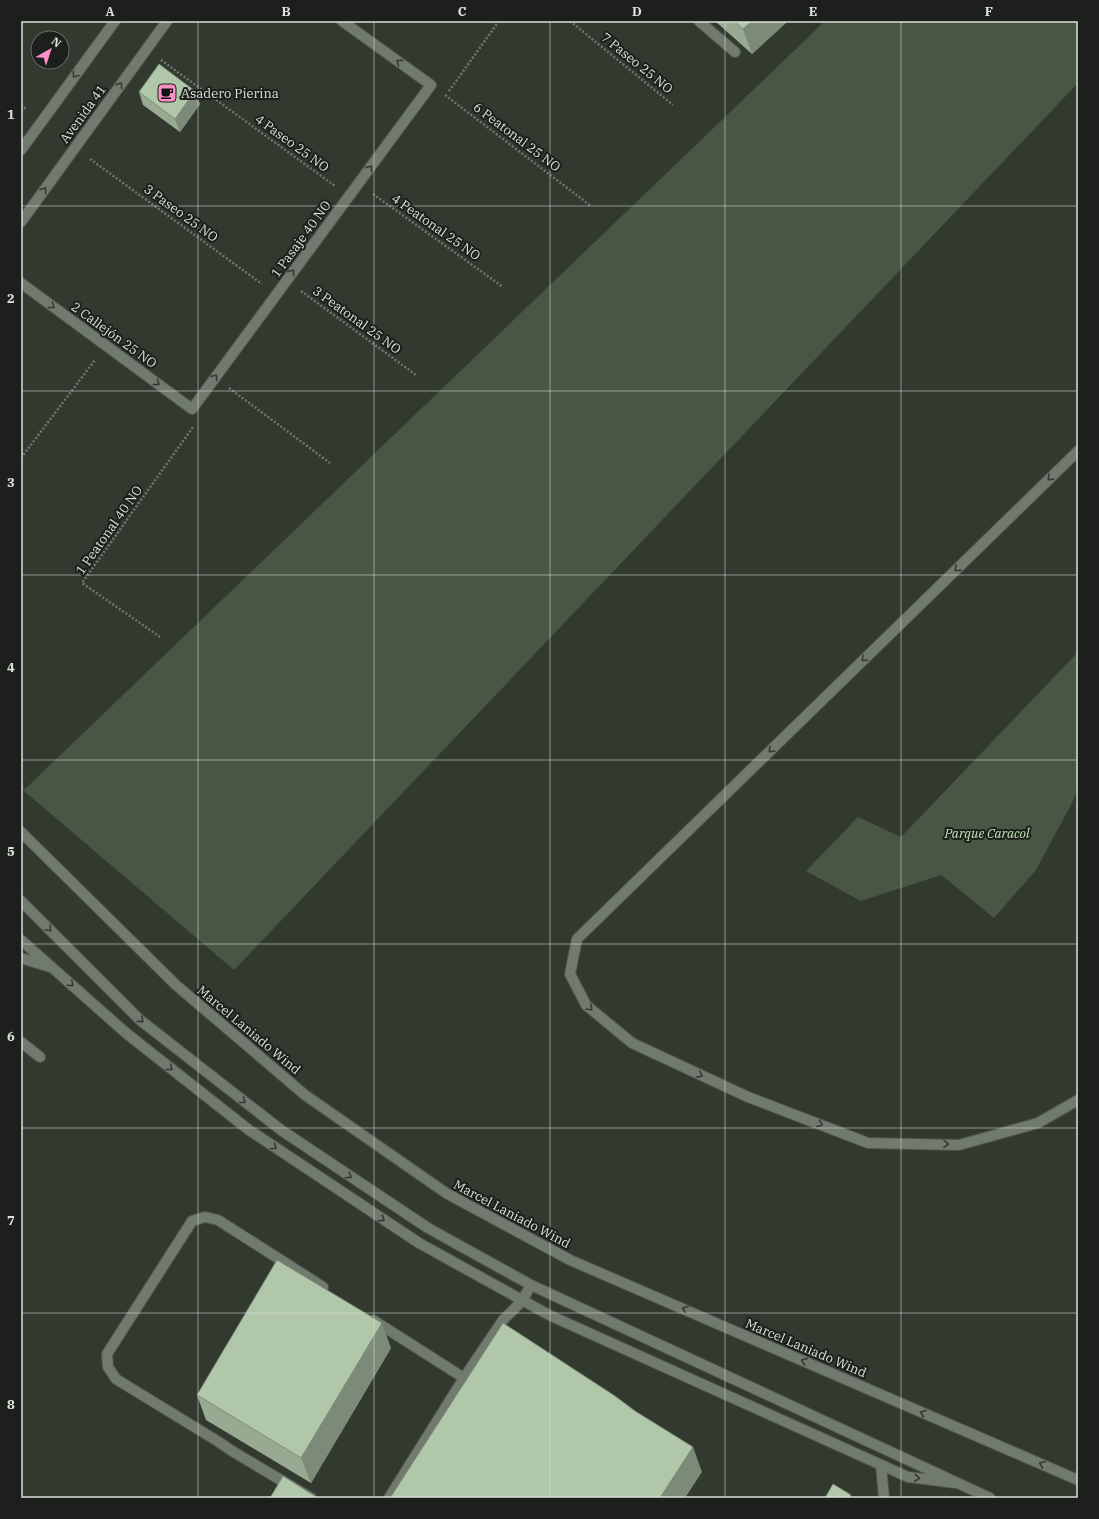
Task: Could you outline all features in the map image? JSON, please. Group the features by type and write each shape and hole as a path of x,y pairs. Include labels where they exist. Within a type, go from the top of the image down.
{"street":[{"path":"21,150 115,21"},
{"name":"Avenida 41","path":"21,222 167,21"},
{"path":"342,21 431,85"},
{"path":"699,21 735,52"},
{"name":"1 Pasaje 40 NO","path":"192,408 431,85"},
{"name":"2 Callejón 25 NO","path":"21,282 192,408"},
{"path":"1078,451 577,939 570,974 586,1005 632,1043 748,1097 868,1142 959,1145 1038,1123 1078,1100"},
{"name":"Marcel Laniado Wind","path":"21,832 182,990 305,1095 446,1193 570,1260 1078,1480"},
{"path":"21,902 140,1020 280,1130 428,1228 531,1285 990,1498"},
{"path":"21,940 126,1033 249,1130 419,1243 556,1319 908,1478 959,1483 983,1498"},
{"path":"21,958 54,969"},
{"path":"21,1042 40,1057"},
{"path":"311,1498 116,1379 108,1367 107,1354 192,1221 205,1217 218,1220 331,1293"},
{"path":"388,1498 464,1378 503,1320 522,1301 531,1285"},
{"path":"364,1314 464,1378"},
{"path":"881,1465 884,1498"},
{"path":"1067,1475 1078,1474"},
{"path":"959,1483 973,1498"}],"path":[{"path":"445,95 499,21"},
{"name":"7 Paseo 25 NO","path":"570,21 672,105"},
{"name":"4 Paseo 25 NO","path":"146,50 348,196"},
{"name":"6 Peatonal 25 NO","path":"431,85 591,206"},
{"name":"3 Paseo 25 NO","path":"75,148 276,295"},
{"name":"4 Peatonal 25 NO","path":"358,184 503,287"},
{"name":"3 Peatonal 25 NO","path":"287,280 416,375"},
{"path":"21,458 106,345"},
{"path":"215,378 330,463"},
{"name":"1 Peatonal 40 NO","path":"160,638 82,583 193,427 192,408"}],"green space":[{"path":"825,21 1078,21 1078,83 234,970 23,790 21,788 21,776 24,790"},
{"name":"Parque Caracol","path":"1078,652 1078,788 1072,803 1036,870 994,918 941,875 861,901 806,871 858,817 901,837"}],"building":[{"path":"734,21 752,21 743,29"},
{"path":"159,64 195,91 175,119 139,92"},
{"path":"277,1260 382,1323 301,1458 197,1395"},
{"path":"503,1323 615,1396 635,1411 693,1447 660,1498 390,1498"},
{"path":"283,1476 318,1498 270,1498"},
{"path":"833,1484 851,1495 849,1498 825,1498"}],"place":[{"name":"Asadero Pierina","path":"167,93"}]}
